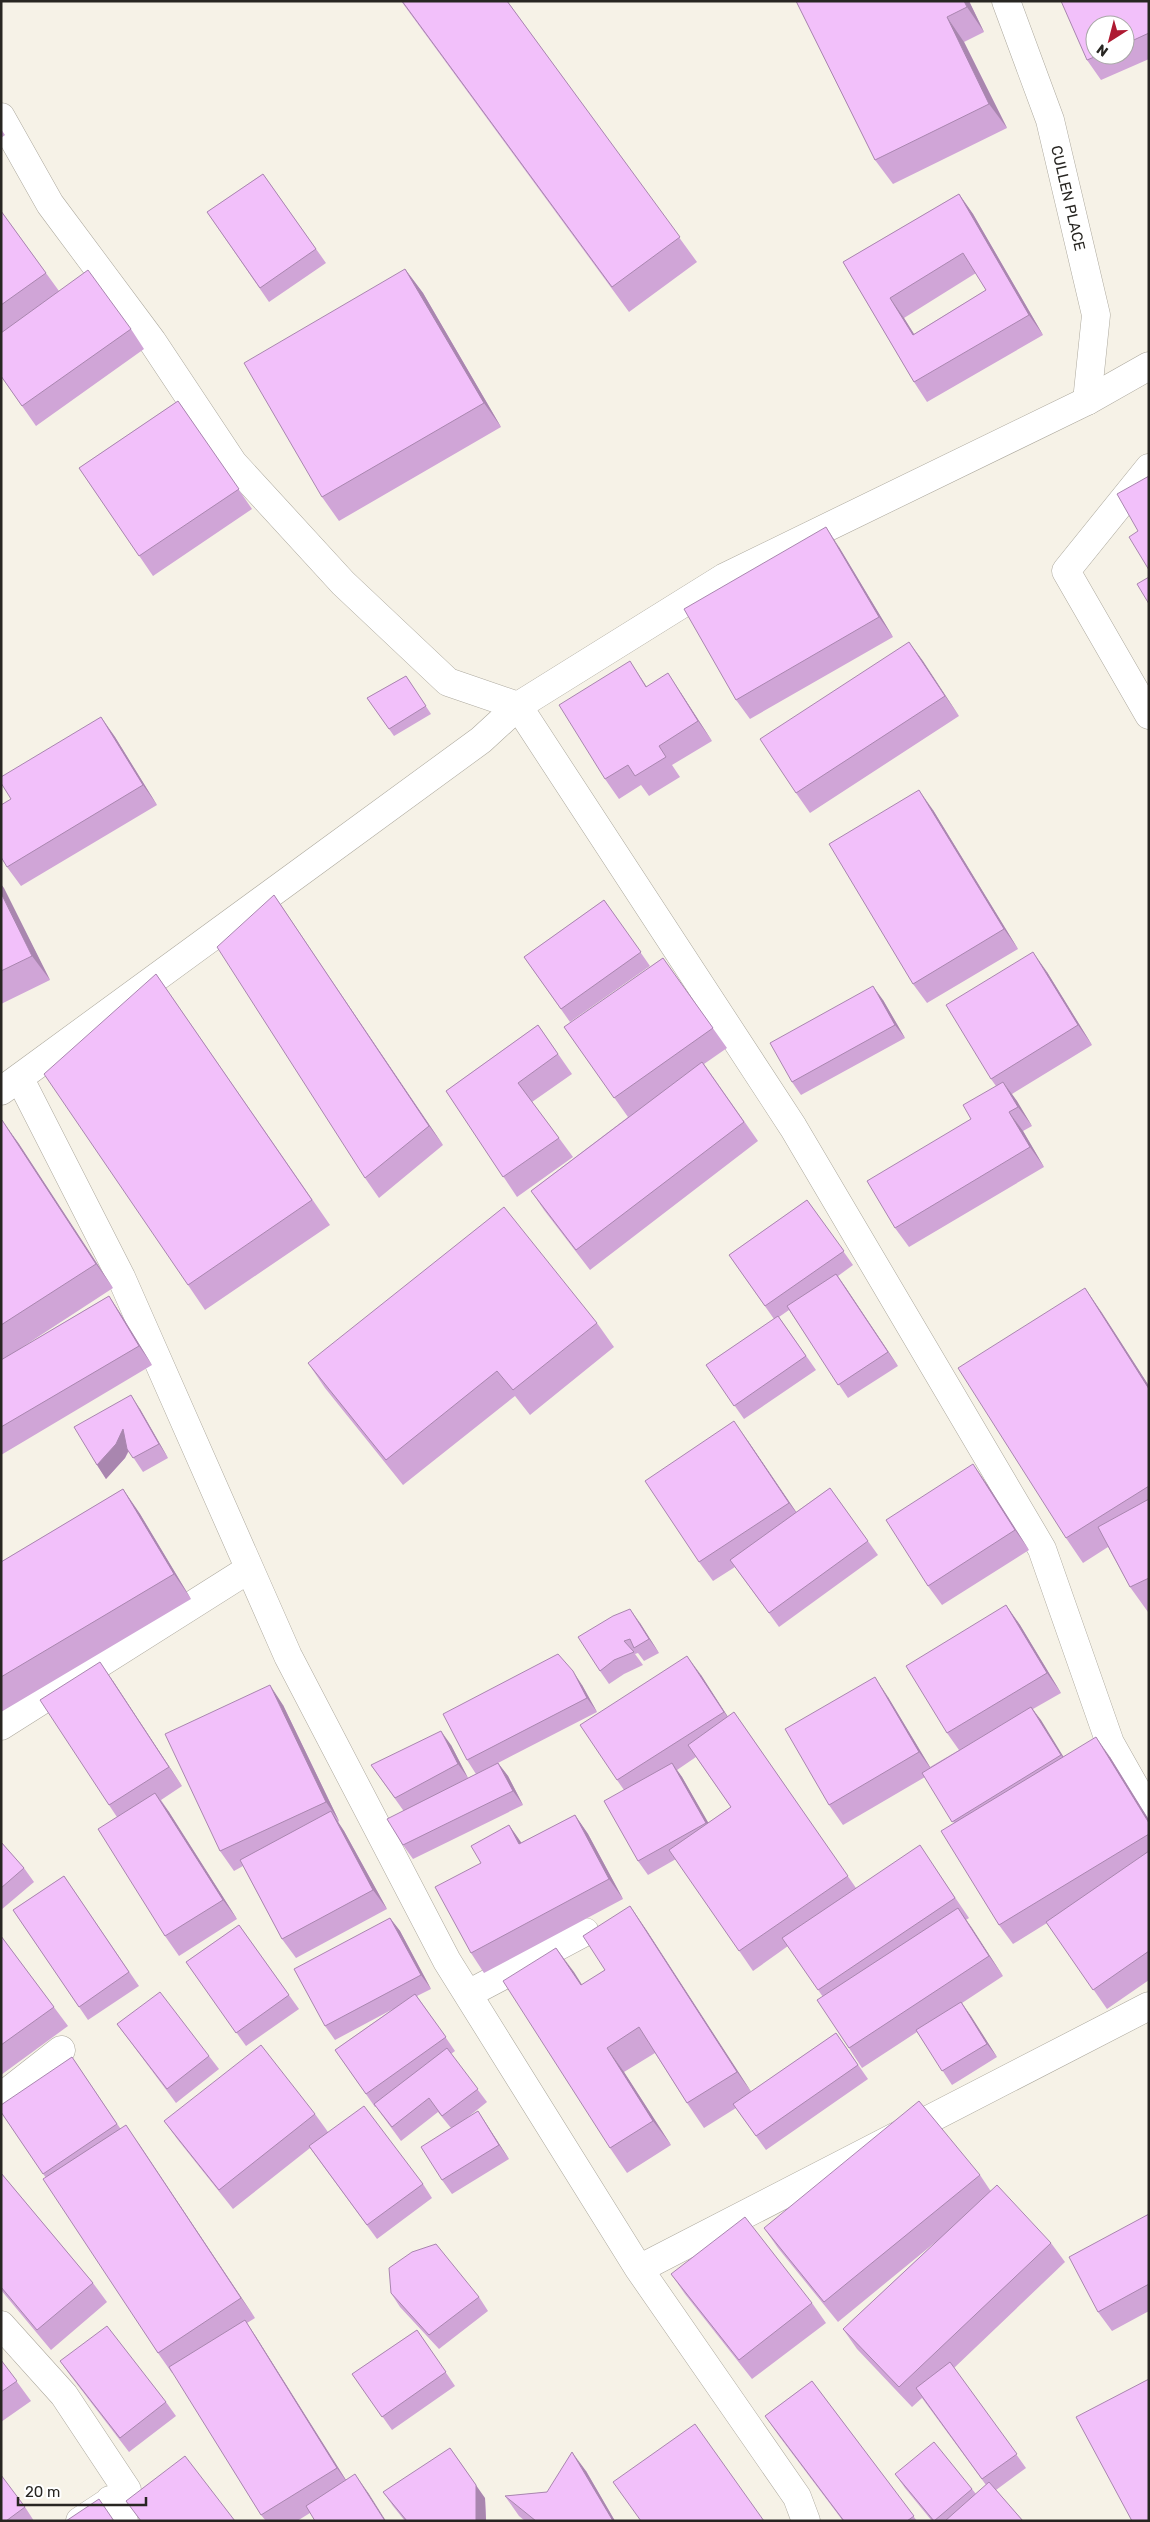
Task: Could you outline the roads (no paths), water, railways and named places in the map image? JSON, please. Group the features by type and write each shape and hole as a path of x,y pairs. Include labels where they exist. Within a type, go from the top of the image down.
{"street":[{"name":"CULLEN PLACE","path":"1006,1 1050,120 1096,315 1087,401"},
{"path":"1,117 50,204 152,341 233,463 343,583 448,682 518,706 793,1127 1042,1550 1110,1743 1149,1812"},
{"path":"806,2521 797,2497 639,2268 442,1952 288,1656 122,1277 11,1085 481,740 518,706 725,577 1087,401 1149,366"},
{"path":"1149,468 1066,571 1149,715"},
{"path":"1,1726 249,1569"},
{"path":"468,1994 585,1932"},
{"path":"639,2268 1149,2006"},
{"path":"1,2097 61,2050"},
{"path":"1,2325 64,2395 126,2490 117,2511 80,2521"}]}
